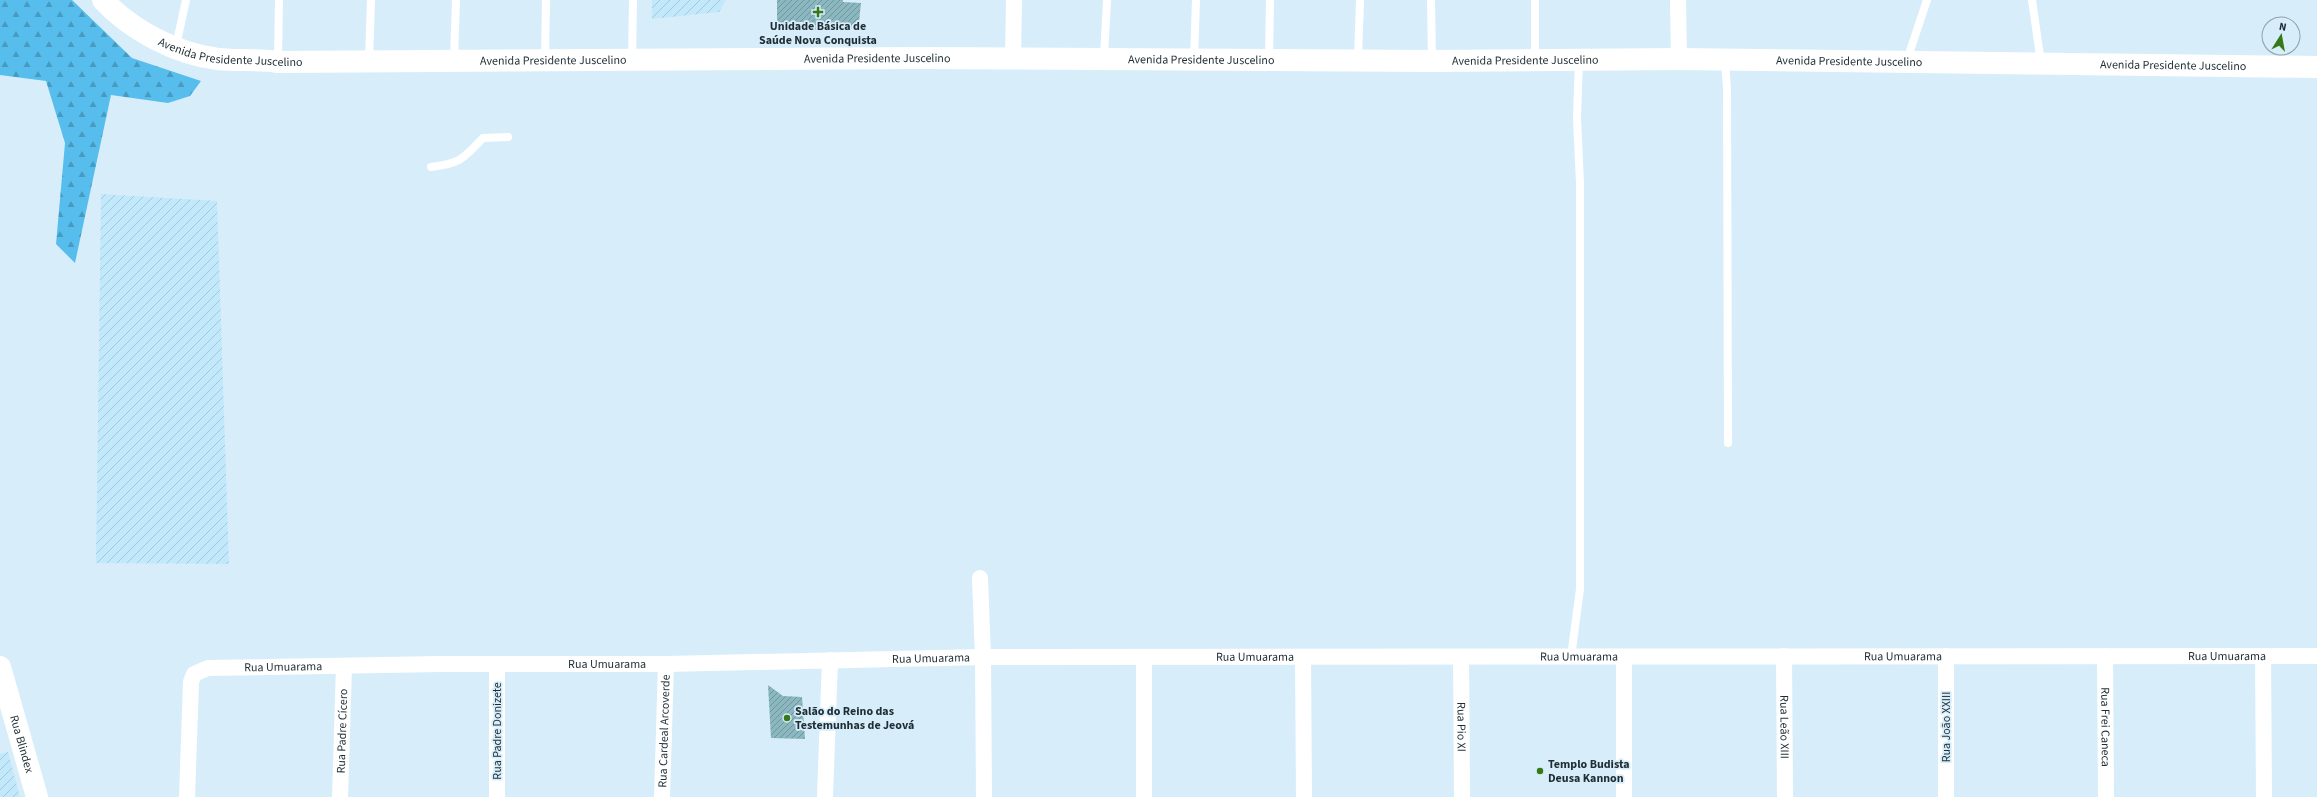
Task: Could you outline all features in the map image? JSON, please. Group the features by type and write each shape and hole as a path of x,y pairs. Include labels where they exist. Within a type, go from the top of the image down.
{"street":[{"name":"Avenida Presidente Juscelino","path":"103,0 117,16 161,43 215,58 234,60 254,59 278,62 1013,58 1432,61 1535,59 1725,59 2317,67"},
{"path":"1013,58 1014,0"},
{"path":"1678,0 1679,59"},
{"path":"980,578 983,657 984,797"},
{"name":"Rua Leão XIII","path":"1784,656 1785,797"},
{"name":"Rua João XXIII","path":"1946,656 1946,797"},
{"name":"Rua Frei Caneca","path":"2106,656 2106,797"},
{"path":"2263,656 2264,797"},
{"name":"Rua Umuarama","path":"186,797 189,693 194,674 208,668 497,664 666,664 983,657 2317,656"},
{"path":"1144,657 1144,797"},
{"path":"1304,657 1304,797"},
{"name":"Rua Pio XI","path":"1462,657 1462,797"},
{"path":"1624,657 1624,797"},
{"path":"825,797 830,660"},
{"name":"Rua Padre Donizete","path":"497,664 497,797"},
{"name":"Rua Cardeal Arcoverde","path":"662,797 666,664"},
{"name":"Rua Padre Cícero","path":"340,797 344,666"},
{"name":"Rua Blindex","path":"0,667 37,797"}],"lane":[{"path":"176,47 186,0"},
{"path":"278,62 279,0"},
{"path":"370,62 371,0"},
{"path":"454,61 456,0"},
{"path":"545,60 546,0"},
{"path":"632,60 633,0"},
{"path":"1104,58 1106,0"},
{"path":"1194,59 1196,0"},
{"path":"1269,60 1270,0"},
{"path":"1358,60 1360,0"},
{"path":"1432,0 1432,61"},
{"path":"1535,0 1535,59"},
{"path":"1907,62 1927,0"},
{"path":"2032,0 2041,64"},
{"path":"1571,656 1580,588 1580,183 1577,118 1579,59"},
{"path":"1725,59 1727,89 1728,443"},
{"path":"431,167 452,164 462,159 483,138 508,137"}],"shaded area":[{"path":"652,0 726,0 719,12 652,19"},
{"path":"101,194 217,201 229,564 96,563"},
{"path":"8,752 20,797 0,797 0,754"}],"green space":[{"path":"0,0 72,0 132,58 201,81 190,96 168,103 111,95 75,263 56,244 65,143 46,81 0,75"}],"building":[{"name":"Unidade Básica de Saúde Nova Conquista","path":"777,0 843,0 843,2 861,3 859,22 850,30 804,30 803,22 788,22 788,29 777,28"},
{"name":"Salão do Reino das Testemunhas de Jeová","path":"768,685 783,696 802,697 805,739 771,738"}],"place":[{"name":"Unidade Básica de Saúde Nova Conquista","path":"818,12"},
{"name":"Salão do Reino das Testemunhas de Jeová","path":"787,718"},
{"name":"Templo Budista Deusa Kannon","path":"1540,771"}]}
